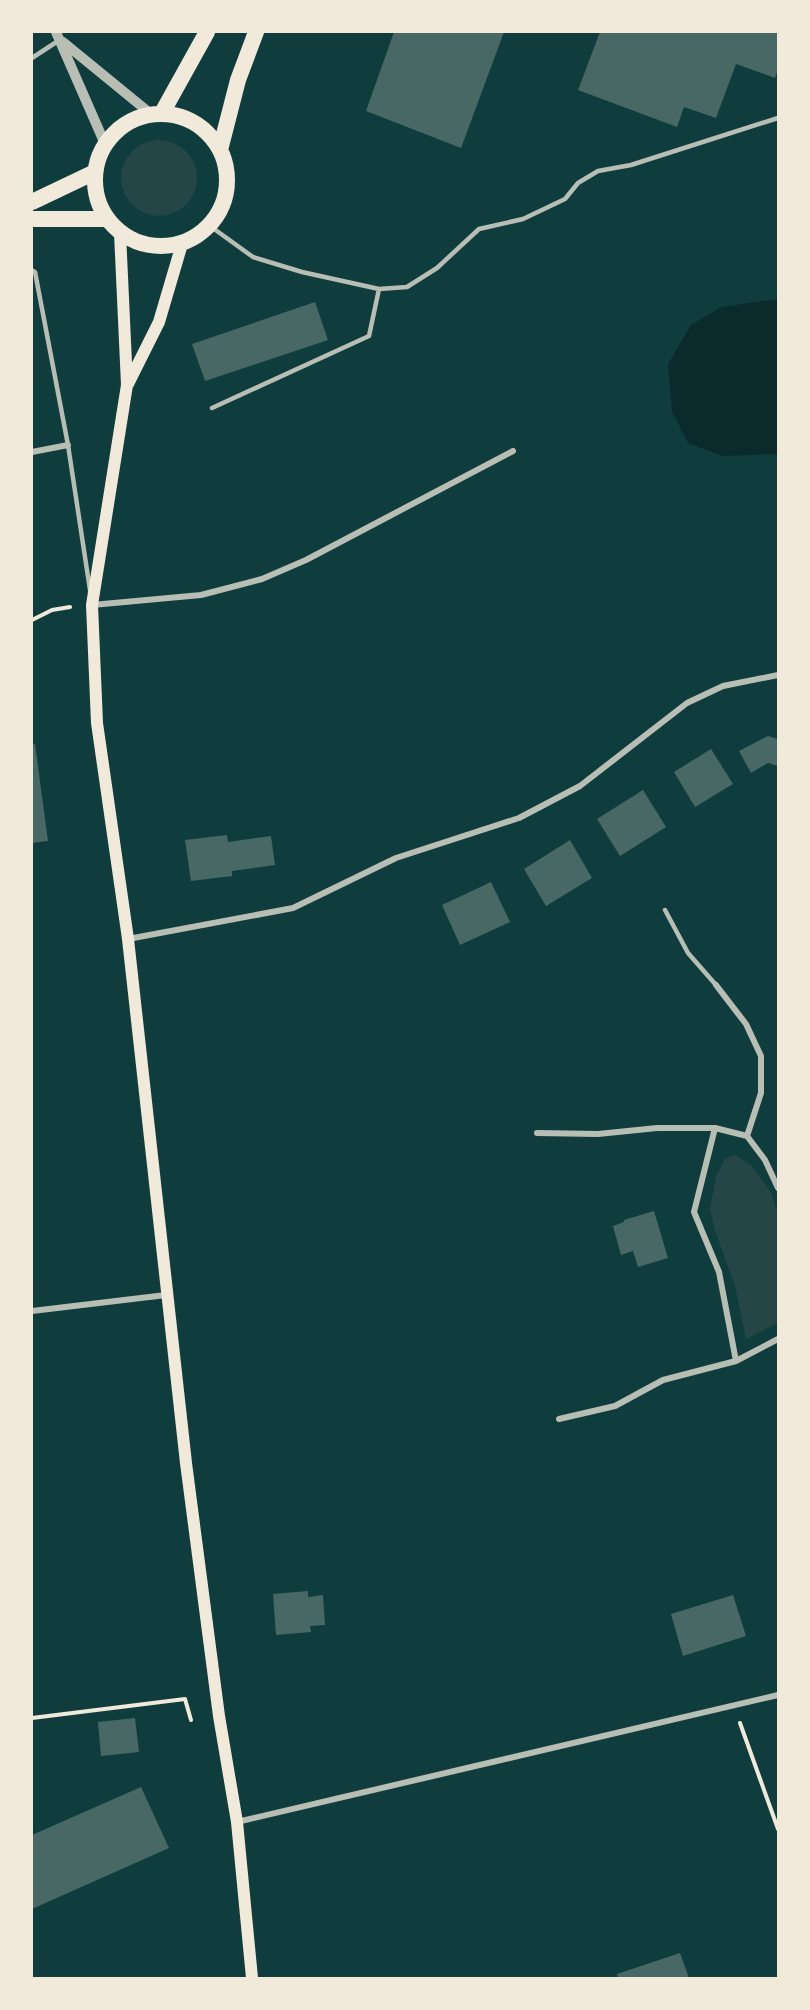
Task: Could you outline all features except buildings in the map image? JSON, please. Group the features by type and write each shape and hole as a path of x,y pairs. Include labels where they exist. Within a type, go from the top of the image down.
{"highway":[{"path":"157,114 207,32"},
{"path":"220,150 238,80 256,32"},
{"path":"157,114 180,116 196,124 210,135 220,150 227,170 227,190 221,209 210,226 197,237 161,247 139,243 120,233 107,219 99,205 95,189 98,158 105,144 117,130 133,120 157,114"},
{"path":"32,202 95,172"},
{"path":"32,219 107,219"}],"main road":[{"path":"120,233 127,385 92,605 97,723 128,939 186,1463 219,1716 237,1822 252,1978"},
{"path":"127,385 159,322 182,243"}],"street":[{"path":"58,36 157,114"},
{"path":"58,36 105,144"},
{"path":"32,452 68,446"},
{"path":"92,605 201,595 262,579 306,560 513,451"},
{"path":"128,939 293,908 396,858 519,818 580,786 687,703 723,686 778,675"},
{"path":"716,986 746,1024 761,1056 762,1093 747,1136"},
{"path":"537,1133 598,1134 657,1128 715,1128 747,1136 765,1160 778,1188"},
{"path":"715,1128 694,1212 719,1272 736,1361"},
{"path":"32,1311 166,1295"},
{"path":"560,1419 615,1406 663,1380 736,1361 778,1340"},
{"path":"237,1822 778,1695"}],"lane":[{"path":"32,58 58,36"},
{"path":"210,226 253,257 302,272 379,289 407,287 437,268 479,229 523,219 565,199 578,183 598,171 631,165 778,117"},
{"path":"32,270 35,272 68,446 92,605"},
{"path":"212,408 369,336 379,289"},
{"path":"666,910 688,953 716,986"}],"path":[{"path":"32,620 52,610 92,605"},
{"path":"32,1718 185,1699 190,1720"},
{"path":"734,1706 778,1829"}],"shaded area":[{"path":"159,140 174,143 186,151 194,163 197,178 194,193 186,205 174,213 159,216 144,213 132,205 124,193 121,178 124,163 132,151 144,143"},
{"path":"778,299 778,454 723,456 688,443 672,411 668,364 691,325 722,307"},
{"path":"735,1155 751,1165 770,1191 778,1213 778,1323 746,1339 735,1286 715,1231 710,1209 716,1177 725,1159"}]}
